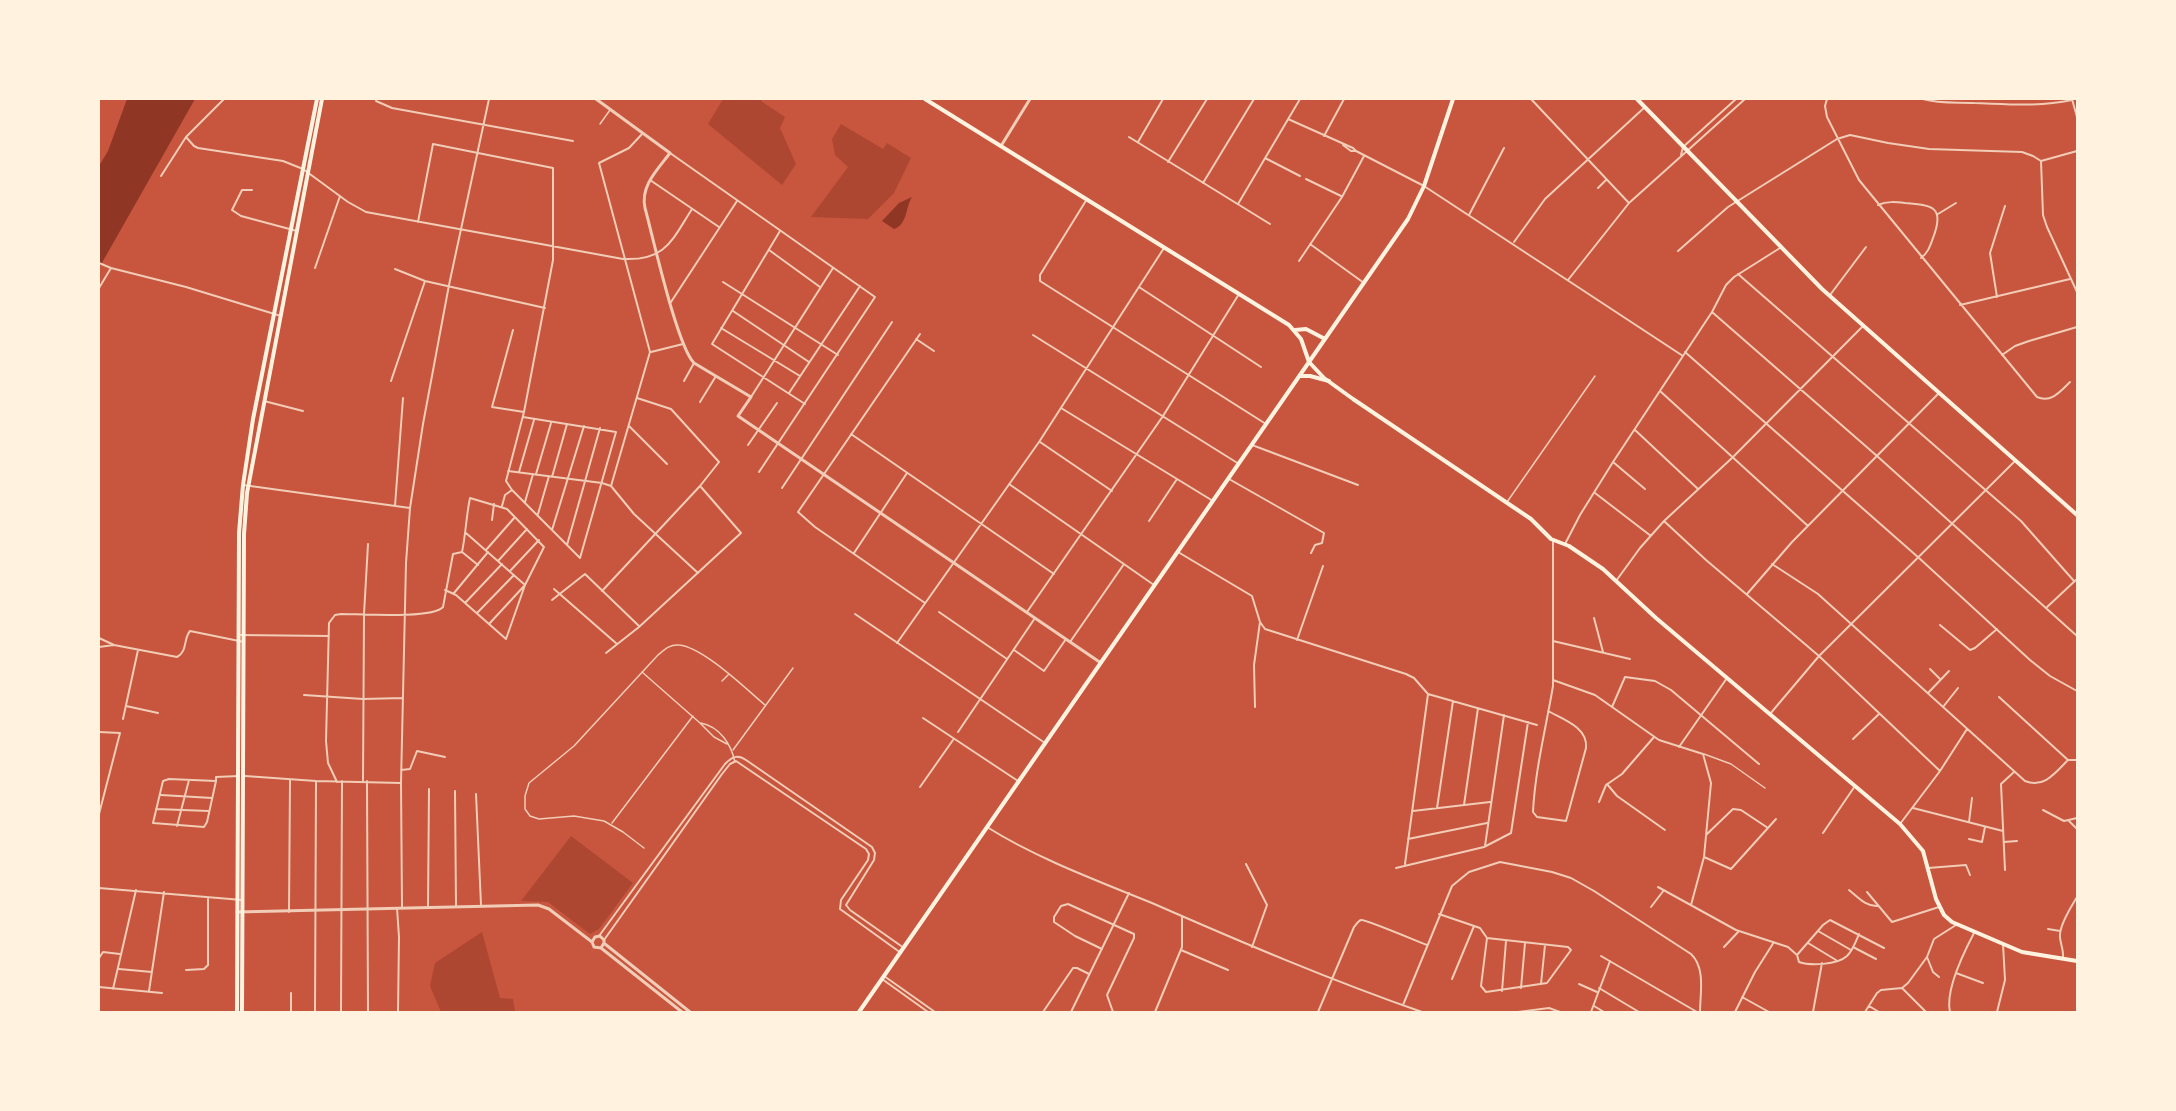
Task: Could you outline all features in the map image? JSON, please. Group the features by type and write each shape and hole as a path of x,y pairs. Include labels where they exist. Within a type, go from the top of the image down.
{"main road":[{"path":"237,1012 242,642 239,533 253,419 317,99"},
{"path":"246,485 322,99"},
{"path":"925,99 1295,330 1303,341 1310,362 1329,381 1536,522 1553,540 1565,544 1603,569 1656,618 1900,824 1920,846 1939,907 1947,919 1974,933 2032,955 2077,961"},
{"path":"860,1012 1408,219 1424,186 1453,99"},
{"path":"1637,99 1829,296 2077,514"},
{"path":"314,117 319,118"},
{"path":"1295,330 1306,329 1325,339"},
{"path":"267,356 273,357"},
{"path":"1300,376 1329,381"},
{"path":"240,776 243,900 242,1012"}],"street":[{"path":"161,176 186,137 224,99"},
{"path":"402,908 400,783 410,508 449,287 489,99"},
{"path":"596,99 736,201 875,297 759,472"},
{"path":"1001,146 1030,99"},
{"path":"1138,142 1164,99"},
{"path":"1168,162 1207,99"},
{"path":"1203,183 1254,99"},
{"path":"1238,204 1300,99"},
{"path":"1324,136 1344,99"},
{"path":"1531,99 1629,203"},
{"path":"1682,155 1683,147 1736,99"},
{"path":"1568,280 1629,203 1745,99"},
{"path":"1827,99 1825,106 1827,117 1859,180 2037,397 2050,399 2070,382"},
{"path":"1923,99 1943,103 1974,101 2033,105 2072,99 2077,117"},
{"path":"376,101 392,108 573,141"},
{"path":"1513,244 1545,199 1645,107"},
{"path":"1288,119 1350,147 1424,186 1683,356"},
{"path":"611,486 650,352 623,259 599,163 629,148 643,133"},
{"path":"1678,250 1715,217 1736,202 1820,148 1850,135 1929,149 2022,152 2041,161 2077,151"},
{"path":"186,137 198,148 278,159 308,173 366,212 623,259 635,259 658,253 668,246 692,209"},
{"path":"1129,137 1270,224"},
{"path":"418,222 433,144 554,168 555,246 523,417 506,481 580,558 617,434 614,431 600,428 551,423 523,417"},
{"path":"1469,215 1504,148"},
{"path":"670,153 650,180 645,190 644,202 683,344 687,355 694,363 751,397"},
{"path":"1299,261 1342,196 1364,156"},
{"path":"1265,158 1300,176"},
{"path":"2041,161 2043,215 2077,292"},
{"path":"1306,179 1342,196"},
{"path":"650,180 719,227"},
{"path":"1598,188 1606,180"},
{"path":"252,190 242,190 232,210 242,216 297,231"},
{"path":"315,268 340,196"},
{"path":"1087,199 1040,275 1040,279 1267,424"},
{"path":"671,302 736,201"},
{"path":"1878,204 1887,202 1928,205 1934,208 1938,214 1938,227 1929,250 1921,258"},
{"path":"1938,214 1956,203"},
{"path":"1997,297 1990,253 2005,206"},
{"path":"780,231 712,345 805,404"},
{"path":"1310,244 1364,283"},
{"path":"897,644 1039,442 1164,247"},
{"path":"1829,296 1866,247"},
{"path":"1565,544 1613,462 1712,312 1726,285 1738,274 1780,248"},
{"path":"769,250 821,287"},
{"path":"99,263 281,316"},
{"path":"99,288 111,268"},
{"path":"833,268 738,416 1101,663"},
{"path":"395,269 425,281 545,308"},
{"path":"1738,274 2026,526 2076,580 2046,608"},
{"path":"1960,305 2070,279"},
{"path":"391,381 425,281"},
{"path":"723,282 838,355"},
{"path":"789,393 860,286"},
{"path":"1139,287 1261,367"},
{"path":"1027,612 1163,416 1239,294"},
{"path":"733,311 809,362"},
{"path":"1712,312 1877,456 2077,636"},
{"path":"782,488 892,322"},
{"path":"1616,581 1664,521 1732,458 1863,326"},
{"path":"2002,355 2015,346 2077,327"},
{"path":"722,328 800,376"},
{"path":"513,330 492,407 524,412"},
{"path":"920,334 798,513 925,603"},
{"path":"1033,335 1239,464"},
{"path":"916,339 934,351"},
{"path":"650,352 683,344"},
{"path":"1685,352 2050,676 2077,691"},
{"path":"684,381 694,363"},
{"path":"700,402 716,376"},
{"path":"1660,391 1808,526"},
{"path":"1747,594 1808,526 1939,393"},
{"path":"395,507 403,398"},
{"path":"602,591 700,486 716,467 719,459 671,409 637,398"},
{"path":"264,401 303,411"},
{"path":"748,445 777,403"},
{"path":"1061,408 1214,501"},
{"path":"519,472 534,420"},
{"path":"525,502 551,423"},
{"path":"538,515 567,424"},
{"path":"552,530 584,426"},
{"path":"629,426 667,464"},
{"path":"567,545 600,428"},
{"path":"1635,430 1698,489"},
{"path":"852,434 1054,574"},
{"path":"1039,442 1112,491"},
{"path":"1252,445 1358,485"},
{"path":"1770,715 1819,656 2016,460"},
{"path":"1613,462 1645,489"},
{"path":"508,471 611,486 654,534 698,573"},
{"path":"853,553 907,472"},
{"path":"1149,521 1177,479"},
{"path":"1229,479 1324,533 1322,543 1314,545 1311,553"},
{"path":"1009,484 1155,585"},
{"path":"246,485 410,508"},
{"path":"606,653 639,627 742,532 700,486"},
{"path":"502,507 505,495 512,489"},
{"path":"1594,493 1651,536"},
{"path":"445,591 454,593 506,639 525,585 544,547 502,507 470,498 462,552"},
{"path":"492,520 494,504"},
{"path":"454,593 515,517"},
{"path":"1664,521 1706,560 1819,656 1940,771"},
{"path":"498,561 527,529"},
{"path":"466,533 525,585"},
{"path":"510,571 539,540"},
{"path":"1548,711 1578,729 1586,738 1586,748 1566,821 1537,817 1533,812 1548,711 1553,680 1553,540"},
{"path":"368,544 363,699 368,1012"},
{"path":"462,552 478,565"},
{"path":"337,782 328,763 326,741 329,622 335,615 406,615 440,611 444,605 453,554 462,552"},
{"path":"1178,552 1252,596 1260,622 1270,632 1406,674 1414,678 1428,694 1537,725"},
{"path":"465,603 502,564"},
{"path":"1014,649 1044,671 1124,564"},
{"path":"1772,564 1810,587 2014,772 2028,782 2039,783 2049,779 2068,760"},
{"path":"1297,640 1323,566"},
{"path":"477,613 514,574"},
{"path":"552,600 585,574 639,627"},
{"path":"489,624 525,585"},
{"path":"554,589 617,644"},
{"path":"939,612 1007,659"},
{"path":"855,614 1045,742"},
{"path":"958,732 1035,618"},
{"path":"1594,618 1603,652"},
{"path":"1255,707 1254,665 1260,622"},
{"path":"1940,625 1970,650 1997,629"},
{"path":"99,638 114,645 177,657 184,651 187,634 191,630 242,642"},
{"path":"242,635 329,636"},
{"path":"1553,641 1630,659"},
{"path":"99,647 114,645"},
{"path":"123,719 138,650"},
{"path":"1930,669 1940,679"},
{"path":"1928,693 1948,670"},
{"path":"1612,707 1623,679 1628,676 1660,683 1701,714 1759,764"},
{"path":"1679,747 1727,678"},
{"path":"1553,680 1590,693 1654,737 1703,754 1711,779 1704,857 1692,905"},
{"path":"1943,707 1958,688"},
{"path":"1405,865 1428,694"},
{"path":"304,695 363,699 403,698"},
{"path":"1999,697 2068,760 2077,760"},
{"path":"1437,808 1453,701"},
{"path":"126,706 158,713"},
{"path":"1464,805 1478,708"},
{"path":"1853,739 1879,714"},
{"path":"1485,848 1504,715"},
{"path":"923,718 1018,782"},
{"path":"1396,868 1485,848 1508,836 1513,829 1528,722"},
{"path":"1900,824 1940,771 1967,729"},
{"path":"99,732 120,734 99,814"},
{"path":"1599,802 1607,784 1622,774 1654,737"},
{"path":"920,786 954,739"},
{"path":"401,770 410,769 417,751 445,757"},
{"path":"592,942 725,764 734,757 746,759 870,845 874,851 872,864 846,904 850,910 902,950"},
{"path":"601,948 722,774 735,762 743,764 866,849 869,854 868,860 839,906 842,911 867,929 902,950"},
{"path":"2005,870 2001,784 2014,772"},
{"path":"216,781 166,779 162,783 153,823 204,827 218,776 400,783"},
{"path":"177,826 189,780"},
{"path":"289,912 290,780"},
{"path":"315,1012 316,781"},
{"path":"341,1012 342,781"},
{"path":"1607,784 1617,796 1665,830"},
{"path":"1822,833 1855,786"},
{"path":"428,907 429,789"},
{"path":"455,791 456,906"},
{"path":"476,794 482,905"},
{"path":"159,795 212,798"},
{"path":"1968,822 1972,798"},
{"path":"1412,812 1490,802"},
{"path":"1913,808 2004,832"},
{"path":"156,809 209,811"},
{"path":"1705,837 1733,809 1740,810 1768,828"},
{"path":"2043,810 2059,820 2069,821 2077,818"},
{"path":"1704,857 1731,869 1776,819"},
{"path":"2069,821 2077,829"},
{"path":"1408,839 1487,823"},
{"path":"839,830 842,826"},
{"path":"987,827 1017,844 1251,947 1422,1012"},
{"path":"1969,839 1982,842 1985,827"},
{"path":"2004,842 2017,841"},
{"path":"1403,1005 1448,892 1457,880 1479,868 1506,862 1563,875 1594,891 1695,958 1700,973 1698,1012 1601,956"},
{"path":"1246,864 1267,905 1251,947"},
{"path":"1928,868 1966,864 1970,875"},
{"path":"1658,887 1739,931 1788,947 1801,963 1822,963 1845,958 1859,934"},
{"path":"99,888 243,900"},
{"path":"112,989 136,890"},
{"path":"1651,907 1664,890"},
{"path":"1849,890 1871,907 1878,906"},
{"path":"149,991 164,892"},
{"path":"1867,892 1893,923 1939,907"},
{"path":"1071,1012 1129,894"},
{"path":"2063,958 2064,948 2060,931 2077,897"},
{"path":"186,970 204,969 208,965 208,898"},
{"path":"1102,949 1075,936 1054,922 1054,917 1064,904 1134,934 1107,995 1113,1012"},
{"path":"237,912 482,905 544,907 592,942 595,948 601,948 682,1012 685,1008"},
{"path":"397,908 398,1012"},
{"path":"1439,914 1480,928 1488,938 1568,947 1570,952 1551,981 1540,985 1489,993 1481,986 1488,938"},
{"path":"1155,1012 1181,950 1182,916"},
{"path":"1318,1012 1354,927 1361,920 1427,945"},
{"path":"1797,956 1830,920 1884,948"},
{"path":"867,929 871,925"},
{"path":"1865,1012 1881,990 1902,988 1927,957 1934,939 1956,925"},
{"path":"1452,979 1474,926"},
{"path":"2048,929 2060,931"},
{"path":"1724,947 1739,931"},
{"path":"1818,931 1876,959"},
{"path":"1950,1012 1949,999 1959,962 1974,933"},
{"path":"598,936 690,1012"},
{"path":"1502,991 1506,941"},
{"path":"1735,1012 1774,942"},
{"path":"1521,988 1525,943"},
{"path":"1808,943 1838,960"},
{"path":"1997,1012 2005,980 2003,944"},
{"path":"1540,985 1545,945"},
{"path":"1181,950 1228,970"},
{"path":"99,958 103,952 121,954"},
{"path":"1927,957 1933,972 1939,977"},
{"path":"1590,1012 1610,961"},
{"path":"1813,1012 1822,963"},
{"path":"1043,1012 1072,968 1089,974"},
{"path":"118,969 152,972"},
{"path":"1956,973 1983,983"},
{"path":"883,978 934,1012"},
{"path":"651,988 655,983"},
{"path":"1579,984 1598,992"},
{"path":"99,987 162,993"},
{"path":"1599,988 1639,1012"},
{"path":"1902,988 1926,1012"},
{"path":"291,993 291,1012"},
{"path":"1742,997 1769,1012"},
{"path":"919,1003 928,1012"},
{"path":"1594,1006 1604,1012"},
{"path":"1869,1006 1879,1012"},
{"path":"1518,1012 1549,1008 1560,1012"}],"lane":[{"path":"600,124 611,110"},
{"path":"1507,502 1595,376"},
{"path":"644,848 611,825 594,819 574,816 533,818 525,809 529,783 574,746 665,648 680,645 704,656 765,705"},
{"path":"733,750 793,668"},
{"path":"642,672 714,737 727,744"},
{"path":"722,681 728,674"},
{"path":"611,825 693,716"},
{"path":"700,723 708,724 718,731 733,750 735,762"},
{"path":"1703,754 1731,764 1765,788"}],"shaded area":[{"path":"127,99 195,99 99,268 99,166 108,151"},
{"path":"723,99 762,99 761,101 785,117 780,128 796,164 782,185 708,124"},
{"path":"841,124 883,149 887,143 911,158 894,193 868,219 811,217 848,167 835,155 832,139"},
{"path":"912,197 904,220 899,227 894,229 882,221 899,203"},
{"path":"571,836 633,883 599,929 590,934 548,902 521,901"},
{"path":"482,932 500,998 513,999 515,1012 441,1012 430,986 435,963"}]}
